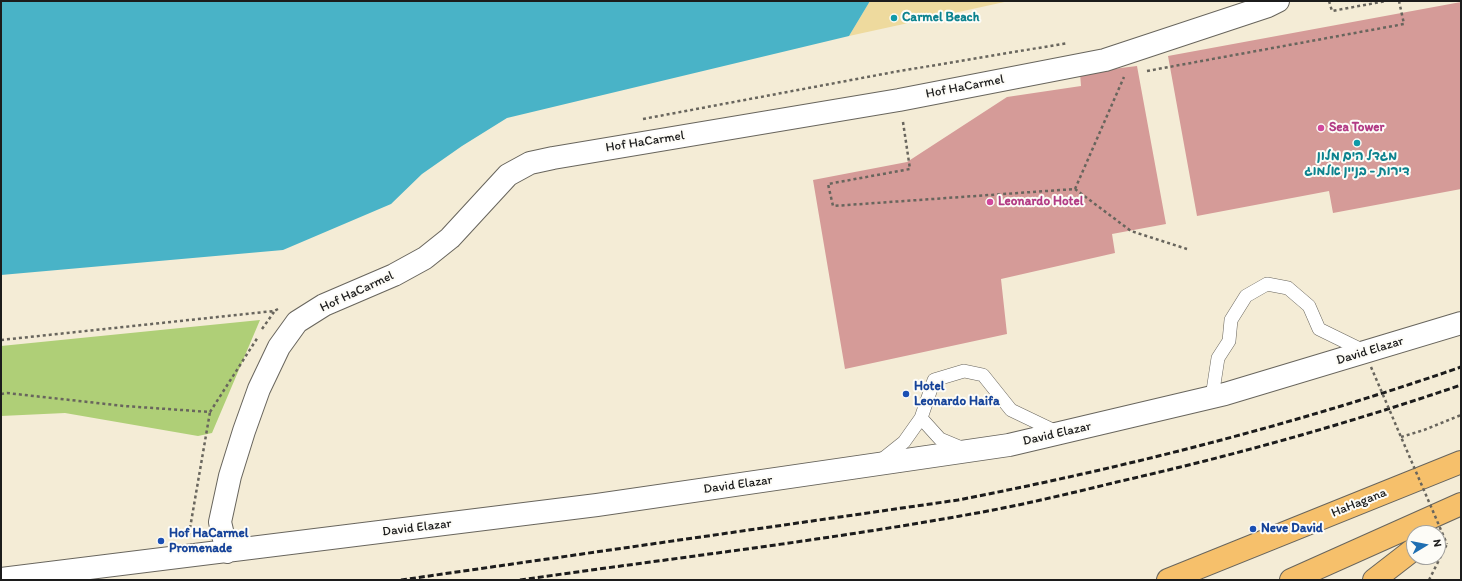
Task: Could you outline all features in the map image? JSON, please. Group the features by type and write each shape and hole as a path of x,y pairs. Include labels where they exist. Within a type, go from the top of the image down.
{"highway":[{"name":"HaHagana","path":"1168,580 1461,462"},
{"path":"1291,580 1461,504"},
{"path":"1445,525 1461,513"},
{"path":"1374,580 1406,555"}],"street":[{"name":"Hof HaCarmel","path":"227,552 220,522 230,476 259,389 283,340 297,322 324,305 394,275 425,258 450,238 508,175 530,163 899,100 1105,60 1268,6 1278,1"},
{"name":"David Elazar","path":"1,579 597,505 1009,445 1368,359 1461,323"}],"lane":[{"path":"1212,397 1218,358 1229,341 1231,320 1246,296 1267,284 1288,288 1309,306 1319,329 1368,359"},
{"path":"876,464 904,442 922,418 934,380 964,371 983,375 1011,410 1059,434"},
{"path":"922,418 940,439 969,451"}],"path":[{"path":"1329,1 1332,11 1386,1"},
{"path":"1146,71 1404,24 1400,1"},
{"path":"1075,188 1125,75"},
{"path":"899,100 910,169 828,184 833,206 1075,188 1131,231 1187,249"},
{"path":"186,557 210,412 274,311"},
{"path":"1368,359 1447,544 1430,580"},
{"path":"1,394 7,393 124,406 210,412"},
{"path":"1401,437 1424,430 1461,415"}],"green space":[{"path":"260,320 212,433 198,436 65,413 1,416 1,346"}],"sand":[{"name":"Carmel Beach","path":"870,1 1009,1 849,36"}],"water":[{"path":"1,1 870,1 849,36 507,118 462,146 422,174 391,204 283,250 1,275"}],"building":[{"name":"Sea Tower","path":"1461,2 1461,189 1333,213 1329,191 1197,216 1168,56"},
{"name":"Leonardo Hotel","path":"1137,66 1166,224 1112,234 1115,253 1001,279 1007,334 845,369 813,180 907,162 1007,97 1081,86 1080,73"}],"railway":[{"path":"401,580 958,500 1085,473 1212,442 1337,407 1461,367"},
{"path":"520,580 850,534 960,516 1021,504 1164,471 1250,449 1335,425 1461,385"}],"place":[{"name":"Carmel Beach","path":"894,18"},
{"name":"Sea Tower","path":"1321,128"},
{"name":"מגדל הים מלון דירות - בניין אלמוג","path":"1357,143"},
{"name":"Leonardo Hotel","path":"990,202"},
{"name":"Hotel Leonardo Haifa","path":"906,394"},
{"name":"Neve David","path":"1253,529"},
{"name":"Hof HaCarmel Promenade","path":"161,541"}]}
